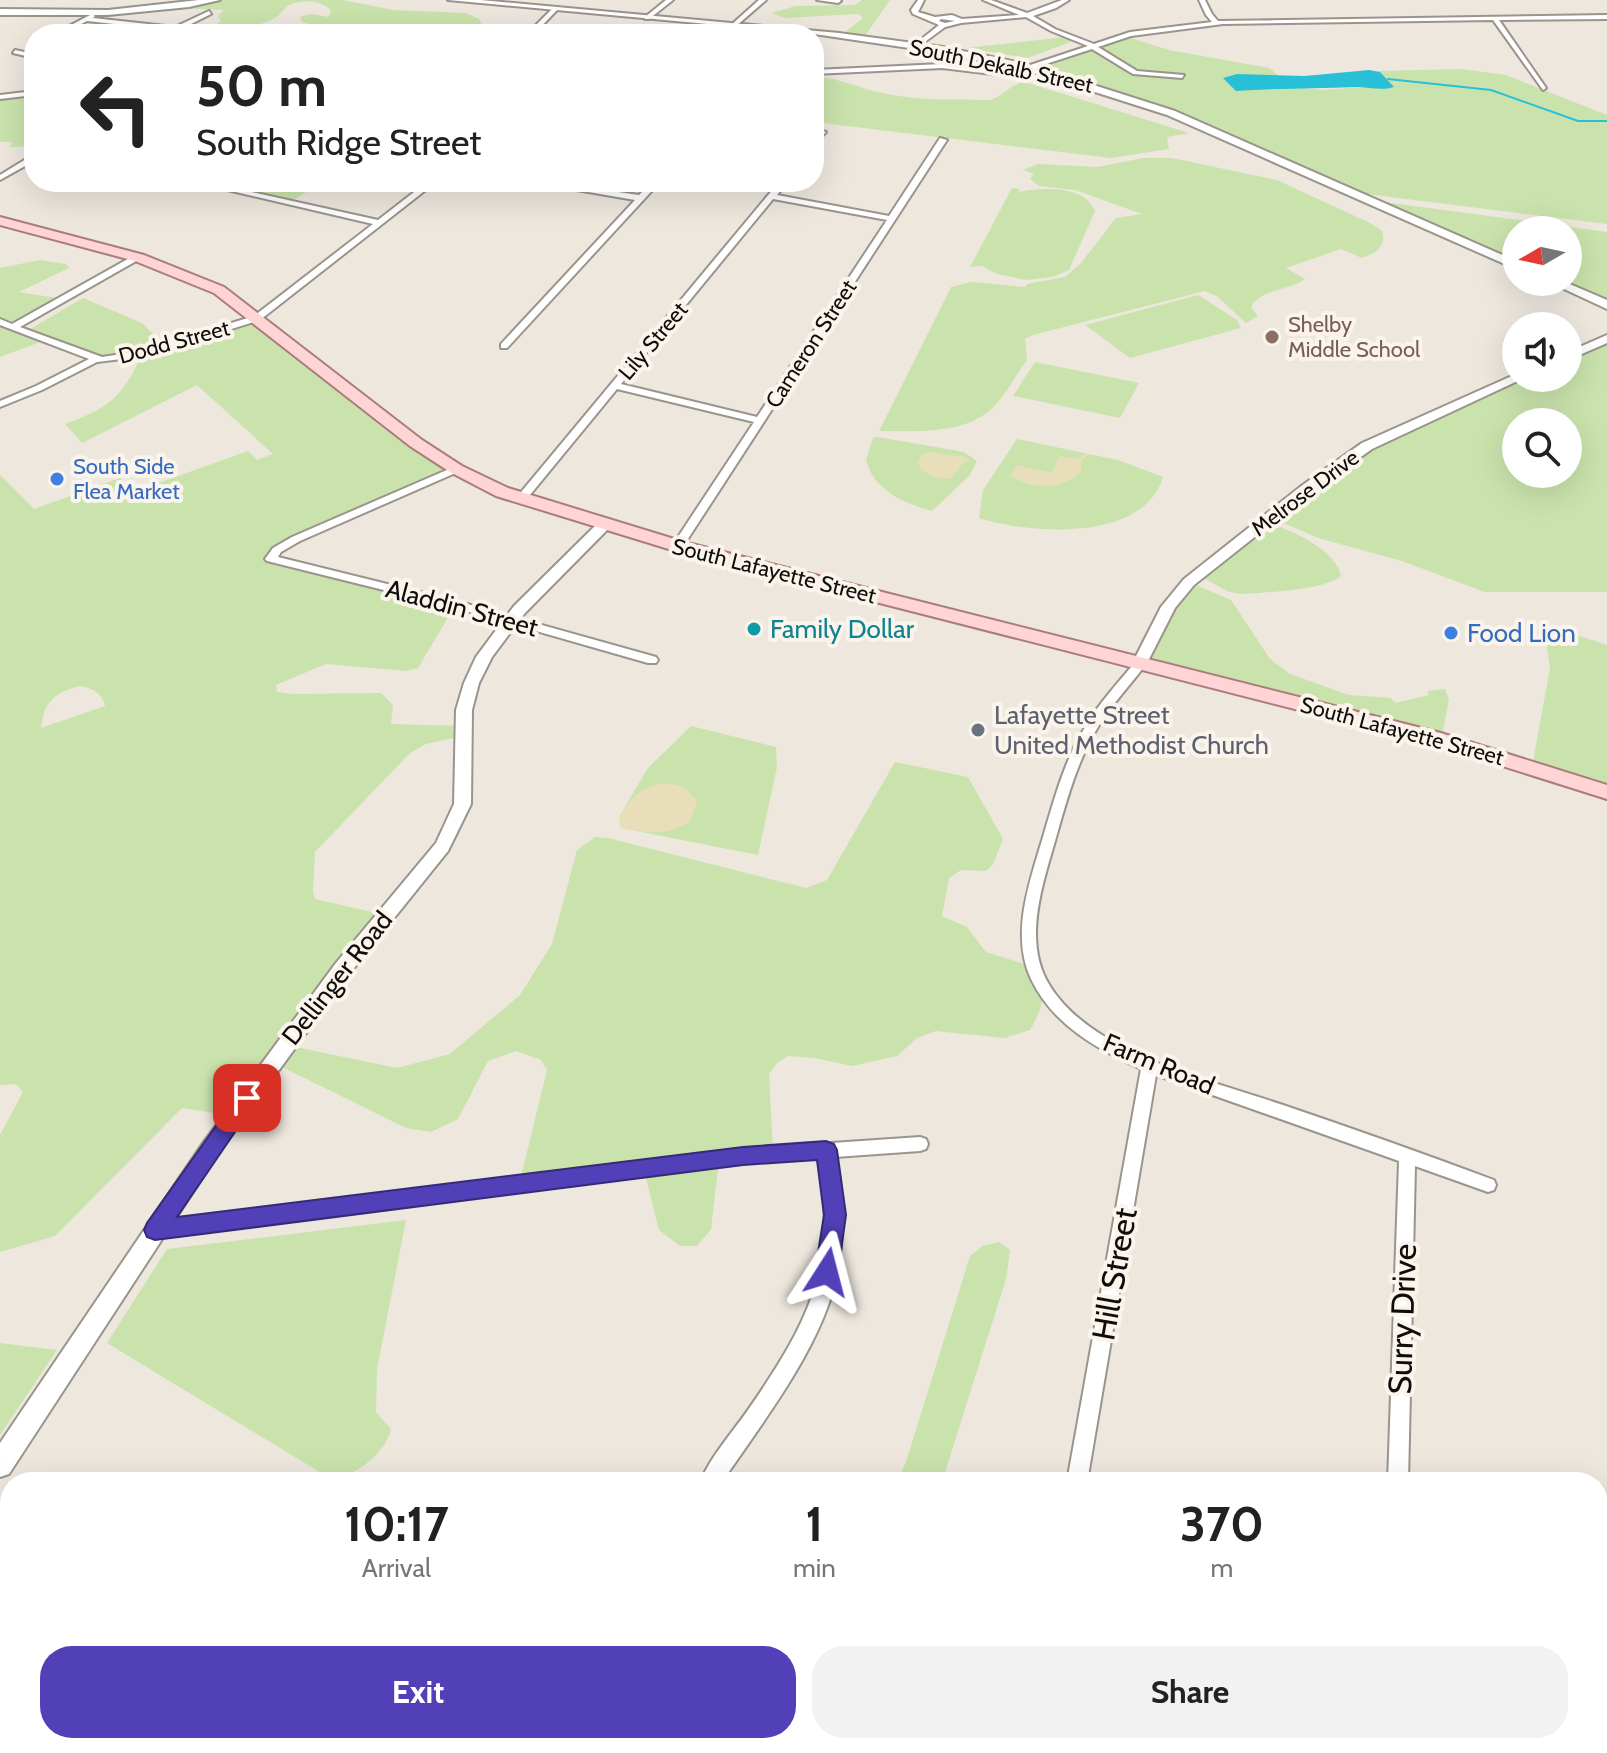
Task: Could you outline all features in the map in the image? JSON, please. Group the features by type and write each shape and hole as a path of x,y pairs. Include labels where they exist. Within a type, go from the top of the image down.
{"main road":[{"path":"0,12 90,17 216,0"},
{"name":"South Dekalb Street","path":"452,0 712,24"},
{"name":"South Dekalb Street","path":"824,36 916,46 1028,67 1100,88 1171,113 1502,259"},
{"name":"South Lafayette Street","path":"0,221 196,278 230,297 416,443 456,469 521,499 678,546 1441,740 1607,792"},
{"path":"1582,294 1607,305"}],"street":[{"path":"647,18 670,0"},
{"path":"735,24 763,0"},
{"path":"820,0 838,1"},
{"path":"921,0 915,13 943,25"},
{"path":"986,0 1091,45 1135,73 1182,76"},
{"path":"934,19 948,17 961,21 1027,15 1055,7 1066,0"},
{"path":"1202,0 1216,22"},
{"path":"540,24 555,9"},
{"path":"186,24 209,13"},
{"path":"76,24 90,17 140,24"},
{"path":"824,72 948,66 1000,75 1091,45 1151,30 1216,22 1607,17"},
{"path":"1494,18 1543,88"},
{"path":"916,46 943,25 961,21"},
{"path":"0,97 24,94"},
{"name":"Cameron Street","path":"678,546 943,140"},
{"path":"1,177 24,164"},
{"path":"241,192 379,223"},
{"path":"257,318 419,192"},
{"path":"601,192 641,198"},
{"path":"504,346 647,192"},
{"name":"Lily Street","path":"521,499 775,192"},
{"path":"772,196 892,219"},
{"path":"13,327 139,260"},
{"path":"25,332 139,260"},
{"name":"Dodd Street","path":"0,322 95,359 143,354 257,318"},
{"path":"1582,350 1607,339"},
{"path":"0,404 95,359"},
{"name":"Melrose Drive","path":"1140,664 1168,607 1189,582 1305,490 1367,446 1502,385"},
{"path":"615,386 760,421"},
{"name":"Aladdin Street","path":"456,469 296,539 277,550 271,559 512,620 652,660"},
{"name":"Dellinger Road","path":"0,1465 155,1230 272,1062 448,837 464,797 462,726 473,680 494,643 512,620 603,526"},
{"name":"Farm Road","path":"1140,664 1097,718 1065,784 1038,872 1030,918 1030,944 1034,967 1045,991 1061,1011 1085,1031 1150,1065 1488,1185"},
{"name":"Hill Street","path":"1079,1472 1150,1065"},
{"path":"155,1230 743,1156 920,1144"},
{"path":"716,1472 796,1348 823,1295 835,1215 826,1150"},
{"name":"Surry Drive","path":"1398,1472 1407,1156"}],"green space":[{"path":"203,0 343,0 394,10 466,13 479,19 482,24 309,24 302,22 300,17 311,14 329,17 331,11 318,3 307,2 291,4 274,19 260,24 217,24 221,21 218,16 224,10 180,8 178,4"},
{"path":"862,0 890,0 865,36 843,34 863,18 858,14 785,18 772,13 795,6 855,5"},
{"path":"1074,36 1082,38 1027,58 966,48"},
{"path":"1124,36 1169,50 1269,68 1293,87 1322,90 1363,87 1378,71 1461,69 1506,75 1607,115 1607,224 1582,221 1582,216 1543,216 1351,192 1171,113 1028,67"},
{"path":"824,78 895,96 990,100 1025,82 1189,133 1167,137 1169,149 1111,158 824,123"},
{"path":"24,94 24,146 10,147 12,142 0,142 0,98"},
{"path":"1143,158 1172,158 1277,180 1372,224 1382,231 1383,241 1375,251 1362,258 1341,249 1286,268 1305,279 1262,296 1251,307 1258,316 1246,323 1218,297 1205,291 1033,335 1025,339 1027,360 1009,387 989,411 977,419 936,430 879,431 951,287 971,282 1025,287 1027,284 1065,277 1081,263 1116,218 1142,214 1075,190 1039,186 1030,179 1034,174 1023,170 1038,164 1097,167"},
{"path":"1012,188 1019,189 1019,192 1039,189 1073,192 1090,203 1095,211 1069,270 1052,277 1026,280 997,274 982,266 970,267"},
{"path":"240,192 306,192 288,203"},
{"path":"1369,200 1502,218 1502,259"},
{"path":"1582,229 1607,232 1607,305 1582,294"},
{"path":"40,260 66,264 69,268 19,292 63,299 15,327 25,332 83,298 142,323 166,347 257,318 456,469 296,539 271,557 456,604 418,668 406,671 326,664 276,685 277,692 381,693 393,705 391,724 462,726 463,736 426,744 410,753 315,852 315,899 385,915 286,1045 397,1068 450,1054 520,995 552,944 577,850 595,837 806,888 827,880 895,762 968,777 1003,839 993,864 986,871 961,870 949,878 942,916 967,927 986,952 1034,967 1041,985 1042,999 1030,1030 1004,1038 936,1031 917,1038 897,1056 852,1066 788,1056 777,1063 769,1074 773,1154 719,1160 711,1229 697,1246 680,1246 659,1230 644,1170 519,1185 547,1070 541,1060 516,1051 488,1061 458,1119 431,1132 406,1128 272,1062 234,1116 182,1108 55,1236 0,1252 0,1135 23,1092 16,1084 0,1085 0,475 34,509 120,478 131,488 139,490 248,451 257,460 273,454 197,385 82,443 65,424 113,399 128,382 142,355 108,360 46,340 0,357 0,268","holes":["80,686 99,694 105,706 41,728 45,711 52,700"]},
{"path":"1198,295 1237,320 1241,328 1130,358 1085,325"},
{"path":"1607,339 1607,592 1485,592 1402,561 1318,538 1272,518 1367,446 1502,385 1502,392 1582,392 1582,350"},
{"path":"1035,362 1139,383 1120,418 1013,396"},
{"path":"873,438 964,452 977,461 970,475 932,511 901,500 876,480 866,460"},
{"path":"1017,439 1118,460 1163,477 1152,498 1133,514 1109,523 1082,528 1026,528 979,518 983,490"},
{"path":"1266,522 1299,535 1322,549 1338,567 1341,576 1308,588 1241,594 1229,592 1198,575"},
{"path":"1189,582 1231,600 1270,659 1290,674 1349,695 1391,698 1395,703 1429,695 1427,691 1445,689 1449,700 1441,740 1140,664"},
{"path":"1545,632 1580,636 1607,645 1607,792 1532,767 1550,668"},
{"path":"691,726 776,747 777,767 758,855 621,828 619,817 648,768"},
{"path":"406,1220 377,1369 376,1412 391,1429 376,1455 352,1472 319,1472 107,1343 167,1249"},
{"path":"999,1242 1010,1250 1006,1279 945,1472 902,1472 970,1256 982,1246"},
{"path":"0,1343 57,1350 0,1435"}],"sand":[{"path":"930,452 965,457 969,461 963,463 951,479 935,477 921,470 918,463 921,455"},
{"path":"1089,454 1082,460 1081,471 1056,485 1027,484 1010,476 1017,465 1052,473 1059,456 1078,459"},
{"path":"660,784 681,787 693,796 697,801 691,820 666,831 621,828 619,817 631,800"}],"water":[{"path":"1369,70 1380,72 1394,87 1236,91 1223,78 1237,74 1305,76"}],"waterway":[{"path":"1388,79 1491,90 1578,121 1607,121"}],"place":[{"name":"Shelby Middle School","path":"1272,337"},
{"name":"South Side Flea Market","path":"57,479"},
{"name":"Family Dollar","path":"754,629"},
{"name":"Food Lion","path":"1451,633"},
{"name":"Lafayette Street United Methodist Church","path":"978,730"}],"route":[{"path":"247,1098 155,1230 743,1156 826,1150 835,1215 827,1272"}]}
